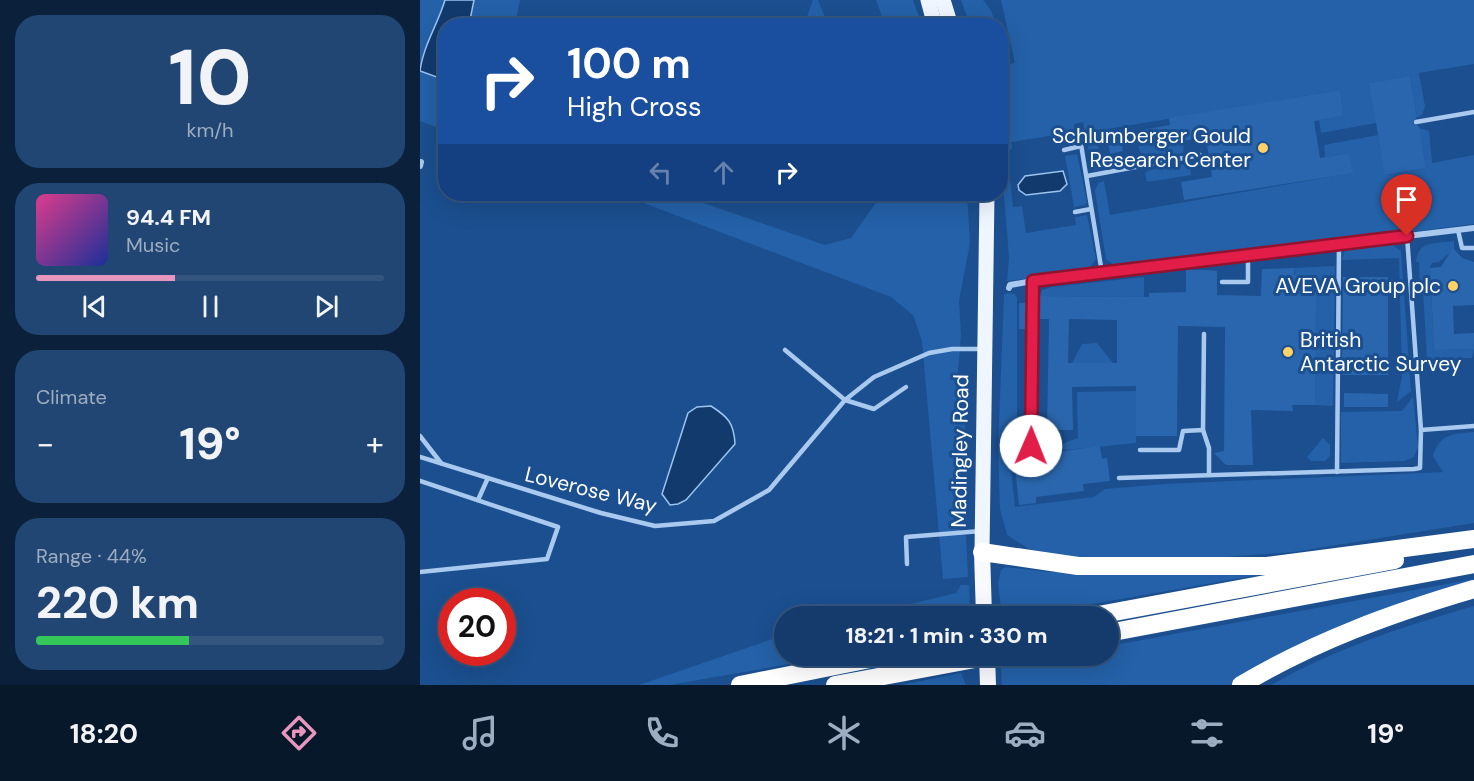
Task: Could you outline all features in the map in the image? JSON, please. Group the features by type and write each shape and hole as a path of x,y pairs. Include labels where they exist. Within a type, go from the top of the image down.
{"highway":[{"path":"982,552 1078,566 1267,566 1474,539"},
{"path":"1119,611 1474,546"},
{"name":"Madingley Road","path":"982,552 984,606"},
{"path":"1119,631 1474,564"},
{"path":"1241,685 1312,646 1354,628 1404,609 1474,589"},
{"path":"740,685 835,666"},
{"path":"835,685 938,666"},
{"path":"987,666 988,685"}],"main road":[{"path":"928,0 933,18"},
{"path":"943,0 949,18"},
{"name":"Madingley Road","path":"977,201 985,285"},
{"name":"Madingley Road","path":"982,552 987,201"}],"street":[{"path":"1009,288 1010,285 1033,281 1474,228"}],"lane":[{"path":"1416,122 1474,112"},
{"path":"1079,132 1102,273"},
{"path":"1064,150 1082,146"},
{"path":"1087,176 1200,155"},
{"path":"1075,212 1091,208"},
{"path":"1458,230 1462,248 1474,248"},
{"path":"1119,478 1420,468 1421,430 1407,236"},
{"path":"1337,472 1339,244"},
{"path":"1222,282 1248,282 1248,255"},
{"path":"1033,281 1031,446 1048,445"},
{"path":"1204,334 1203,430 1209,448 1209,475"},
{"name":"Loverose Way","path":"420,457 487,480 654,526 714,521 769,490 845,400 874,377 917,357 952,349 984,349"},
{"path":"785,350 845,400 873,410 906,387"},
{"path":"1421,430 1474,426"},
{"path":"1140,450 1179,450 1183,431 1203,430"},
{"path":"420,436 441,464"},
{"path":"478,500 487,480"},
{"path":"420,482 558,527 547,559 420,572"},
{"path":"906,564 906,537 982,531"}],"shaded area":[{"path":"420,0 445,0 421,71 438,77 438,127 420,121"},
{"path":"445,0 474,0 470,18 438,18"},
{"path":"474,0 520,0 516,18 471,18"},
{"path":"813,0 818,0 825,18 807,18"},
{"path":"876,0 913,0 919,18 882,18"},
{"path":"961,0 983,0 994,18 967,18"},
{"path":"1001,0 1474,0 1474,64 1419,73 1425,106 1422,115 1417,117 1410,76 1370,83 1376,123 1321,133 1319,120 1344,116 1340,90 1096,131 1102,169 1095,170 1092,167 1083,122 1074,124 1074,139 1062,141 1061,134 1011,142 1012,149 1008,150 1008,65 1015,63 1008,32 1008,18 1005,18"},
{"path":"438,19 438,77 420,71 424,53"},
{"path":"1419,128 1429,131 1432,163 1474,155 1474,224 1125,267 1115,266 1106,259 1095,191 1098,183 1104,181 1110,215 1352,173 1349,153 1325,157 1324,145 1378,135 1386,175 1426,168"},
{"path":"1169,141 1170,144 1184,142 1183,153 1143,159 1138,146"},
{"path":"1077,154 1087,202 1085,205 1074,207 1065,156"},
{"path":"1008,160 1013,207 1022,206 1026,233 1076,225 1075,217 1087,215 1096,259 1088,270 1083,272 1007,281 1009,257 1004,201 1008,201"},
{"path":"1184,164 1190,168 1191,175 1147,182 1145,173 1149,170"},
{"path":"1063,171 1067,184 1060,191 1026,195 1019,190 1018,185 1025,176"},
{"path":"638,201 697,201 825,245 851,238 877,201 967,201 970,243 959,301 961,336 958,372 965,411 967,521 960,526 960,533 966,536 968,577 943,579 922,341 913,315 891,297"},
{"path":"1454,241 1454,249 1439,262 1432,263 1430,268 1434,350 1474,349 1472,358 1427,359 1423,290 1420,290 1417,255 1424,246 1429,244"},
{"path":"1393,245 1401,251 1411,391 1397,402 1402,376 1399,258 1342,260 1344,252 1348,250"},
{"path":"1335,266 1333,406 1315,405 1294,268"},
{"path":"1144,277 1144,297 1040,296 1042,290 1052,287"},
{"path":"1004,294 1015,294 1017,298 1017,452 1047,452 1010,458 1015,507 1094,497 1105,489 1164,484 1443,472 1433,456 1439,443 1454,434 1474,432 1474,523 1293,552 1212,558 1069,557 1029,549 1007,535 1000,509 998,448"},
{"path":"1097,343 1113,363 1072,363 1082,344"},
{"path":"1136,391 1136,443 1056,451 1055,446 1078,438 1077,392"},
{"path":"1413,397 1418,447 1414,457 1405,461 1341,463 1341,412 1402,411"},
{"path":"711,406 729,421 735,444 686,500 670,505 662,494 688,413 697,407"},
{"path":"1323,438 1330,445 1330,456 1325,461 1311,461 1307,457"},
{"path":"1005,567 1049,572 1297,568 1081,606 1001,606 998,583 1001,570"},
{"path":"1474,579 1474,582 1271,661 1231,685 1002,685 1001,666 1119,666 1119,644"},
{"path":"961,585 969,585 970,606 902,606 956,593"},
{"path":"1474,606 1474,685 1271,685 1344,649"},
{"path":"774,638 774,666 778,666 670,685 639,685"},
{"path":"961,673 966,685 901,685"}],"building":[{"path":"1410,76 1417,117 1412,123 1419,126 1426,168 1385,175 1369,83"},
{"name":"Schlumberger Gould Research Center","path":"1340,90 1344,116 1314,121 1320,158 1349,153 1353,173 1184,200 1181,182 1212,177 1206,138 1143,145 1142,130 1170,125 1169,118"},
{"path":"1120,132 1123,151 1110,154 1107,135"},
{"name":"AVEVA Group plc","path":"1453,248 1462,258 1474,262 1474,305 1453,306 1454,334 1474,333 1474,349 1434,350 1430,268 1441,267"},
{"name":"British Antarctic Survey","path":"1294,268 1294,275 1316,275 1315,405 1292,405 1293,411 1251,410 1253,465 1226,465 1214,453 1224,451 1225,327 1178,326 1177,436 1136,436 1136,386 1072,387 1073,430 1047,430 1049,319 1037,319 1037,303 1040,303 1040,296 1149,297 1149,293 1186,292 1186,270 1207,270 1217,271 1217,295 1261,296 1262,269","holes":["1069,319 1117,320 1117,363 1068,363"]},
{"path":"1343,277 1388,277 1388,375 1342,375"},
{"path":"1019,303 1028,303 1028,329 1019,329"},
{"path":"1344,393 1388,394 1388,407 1344,407"},
{"path":"1100,446 1102,459 1107,458 1110,481 1083,484 1084,491 1036,497 1036,503 1019,505 1014,458"}],"place":[{"name":"Schlumberger Gould Research Center","path":"1263,148"},
{"name":"AVEVA Group plc","path":"1453,286"},
{"name":"British Antarctic Survey","path":"1288,352"}],"route":[{"path":"1031,446 1033,281 1407,236"}]}
